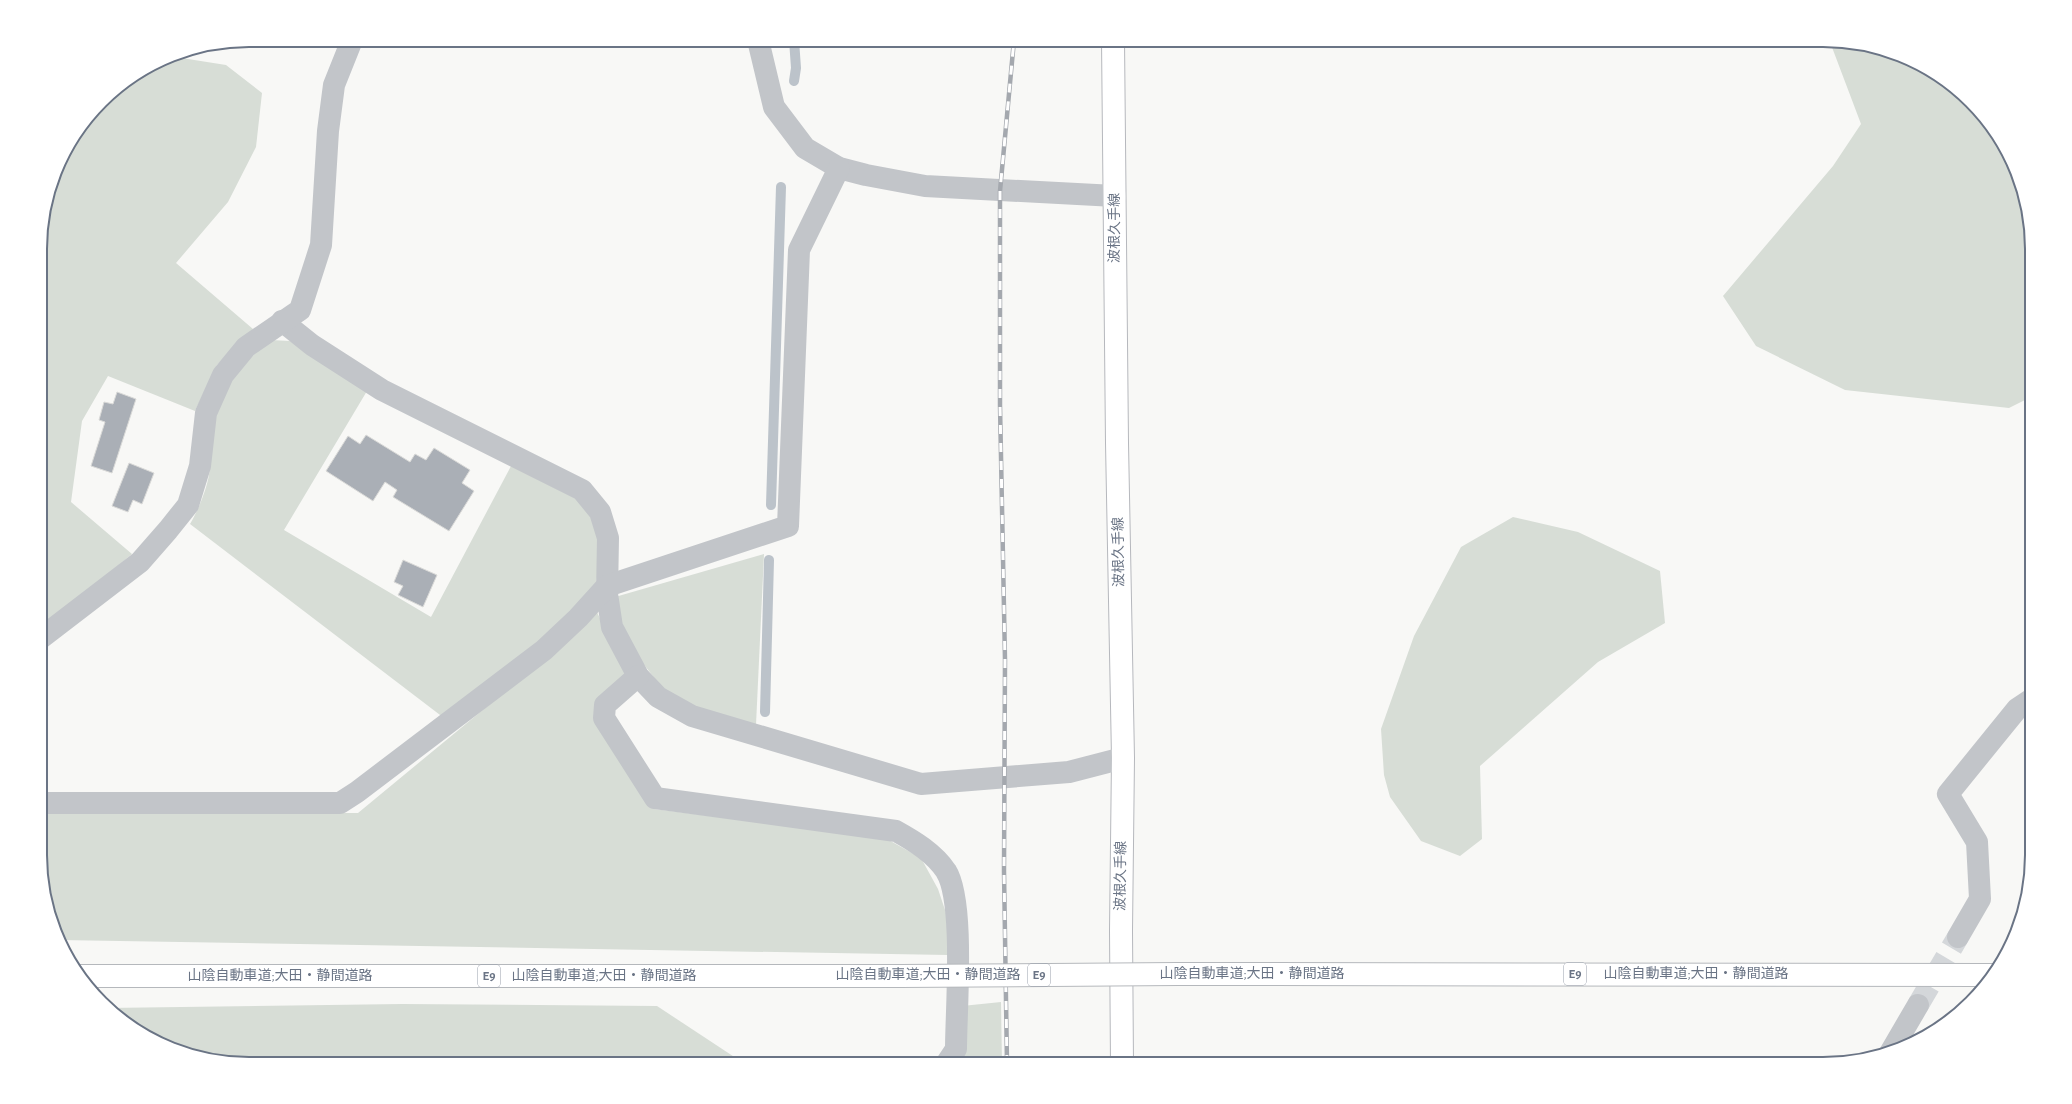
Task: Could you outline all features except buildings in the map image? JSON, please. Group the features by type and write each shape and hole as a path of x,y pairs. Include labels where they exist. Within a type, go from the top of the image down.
{"main road":[{"name":"波根久手線","path":"1113,47 1117,450 1123,758 1121,931 1122,1057"},
{"name":"山陰自動車道;大田・静間道路","path":"88,976 900,976 1178,974 1982,975"}],"street":[{"path":"47,633 140,562 188,505 200,466 206,413 223,375 246,347 300,310 321,245 328,131 334,85 349,47"},
{"path":"760,47 774,108 804,148 839,168 866,176 926,186 1115,196"},
{"path":"47,803 340,802 357,792 544,650 578,618 607,586 788,526 799,250 839,168"},
{"path":"282,321 312,345 382,390 582,490 600,512 608,538 607,586 612,627 638,676 658,697 692,716 921,784 1069,772 1123,758"},
{"path":"638,676 605,705 604,718 656,798 896,830 921,845 946,871 955,897 958,933 956,1049 951,1057"},
{"path":"1958,937 1980,899 1977,842 1948,794 2017,709 2025,704"},
{"path":"1896,1043 1918,1005"}],"shaded area":[{"path":"1832,47 1875,54 1900,62 1924,74 1946,89 1966,106 1983,126 1998,148 2010,172 2018,197 2025,236 2025,400 2009,408 1845,390 1756,346 1723,296 1833,166 1861,124"},
{"path":"183,58 226,65 262,93 256,147 228,202 176,263 253,329 217,365 195,411 108,376 82,421 71,502 132,554 65,610 47,623 47,236 54,197 62,172 81,137 106,106 126,89 148,74"},
{"path":"271,340 290,341 367,391 284,530 431,617 511,466 583,502 598,520 599,564 595,590 568,621 444,718 190,524 200,504 208,481 212,426 222,396 242,366"},
{"path":"1513,517 1578,532 1660,571 1665,623 1598,662 1480,766 1482,839 1460,856 1421,841 1390,797 1384,775 1381,729 1414,636 1461,547"},
{"path":"764,554 756,725 696,708 663,689 627,643 615,597"},
{"path":"596,610 627,675 604,693 654,809 885,838 921,858 938,889 948,919 948,955 66,940 54,907 47,868 47,813 358,813 525,675"},
{"path":"1001,1002 1002,1057 956,1057 962,1006"},
{"path":"402,1004 657,1006 734,1057 236,1057 197,1050 172,1042 148,1030 117,1008"}],"waterway":[{"path":"794,47 796,68 794,81"},
{"path":"771,505 781,187"},
{"path":"765,712 769,560"}],"tunnel":[{"path":"1918,1005 1958,937"}],"railway":[{"path":"1007,1057 1004,871 1005,660 1000,405 1000,191 1013,47"}]}
